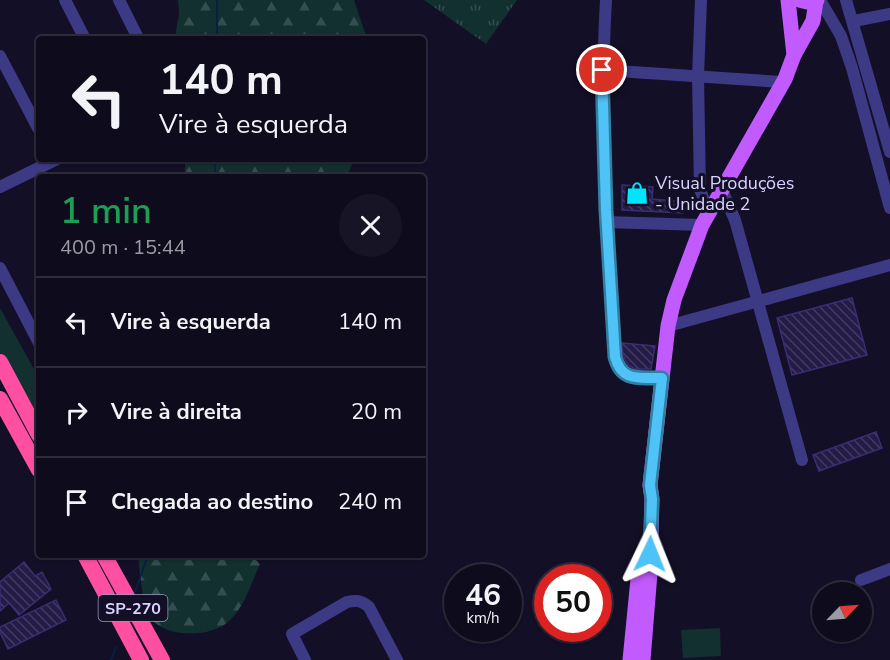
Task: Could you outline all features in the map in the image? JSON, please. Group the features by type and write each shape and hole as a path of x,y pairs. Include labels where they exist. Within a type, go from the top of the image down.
{"highway":[{"path":"0,362 36,429"},
{"path":"2,403 36,465"},
{"name":"SP-270","path":"87,558 141,660"},
{"name":"SP-270","path":"106,558 162,660"}],"main road":[{"path":"788,0 794,55"},
{"path":"643,660 650,562 652,499 650,485 668,326 674,300 705,219 785,79 794,55 813,21 818,0 799,0"},
{"path":"630,660 638,598 644,498 650,485"}],"street":[{"path":"65,0 83,36"},
{"path":"119,0 137,36"},
{"path":"606,0 602,70 606,222 615,357 622,373 630,377 662,378"},
{"path":"606,222 705,219 700,189 698,76 701,0"},
{"path":"818,0 841,36 852,68 890,208"},
{"path":"846,0 854,21 890,152"},
{"path":"854,21 890,14"},
{"path":"0,56 36,124"},
{"path":"602,70 782,82"},
{"path":"865,115 890,105"},
{"path":"0,187 49,162"},
{"path":"722,190 735,220 802,460"},
{"path":"668,326 890,265"},
{"path":"0,268 36,337"},
{"path":"861,580 890,569"},
{"path":"306,660 292,634 347,602 355,600 369,607 397,660"}],"green space":[{"path":"178,0 354,0 366,36 175,36 179,13"},
{"path":"424,0 517,0 486,44"},
{"path":"186,162 354,162 348,174 184,174"},
{"path":"0,308 36,373 36,421 0,353"},
{"path":"138,558 254,558 260,564 235,615 222,626 203,633 171,631 154,622 150,617 142,591"},
{"path":"720,628 721,656 683,658 681,630"}],"building":[{"name":"Visual Produções - Unidade 2","path":"622,185 653,187 652,199 687,202 683,213 622,210"},
{"path":"852,298 867,355 792,375 777,318"},
{"path":"622,343 655,346 651,369 635,369 628,365 623,355"},
{"path":"876,432 882,448 819,471 813,455"},
{"path":"24,562 35,576 42,572 51,589 19,615 9,603 0,611 0,582"},
{"path":"56,600 66,620 8,649 0,627"}],"waterway":[{"path":"217,0 217,36"},
{"path":"215,162 215,174"},
{"path":"135,592 147,558"},
{"path":"111,660 116,647"}],"place":[{"name":"Visual Produções - Unidade 2","path":"637,193"}],"route":[{"path":"602,70 606,210 615,357 622,373 630,377 662,378 650,485 652,499 650,554"}]}
